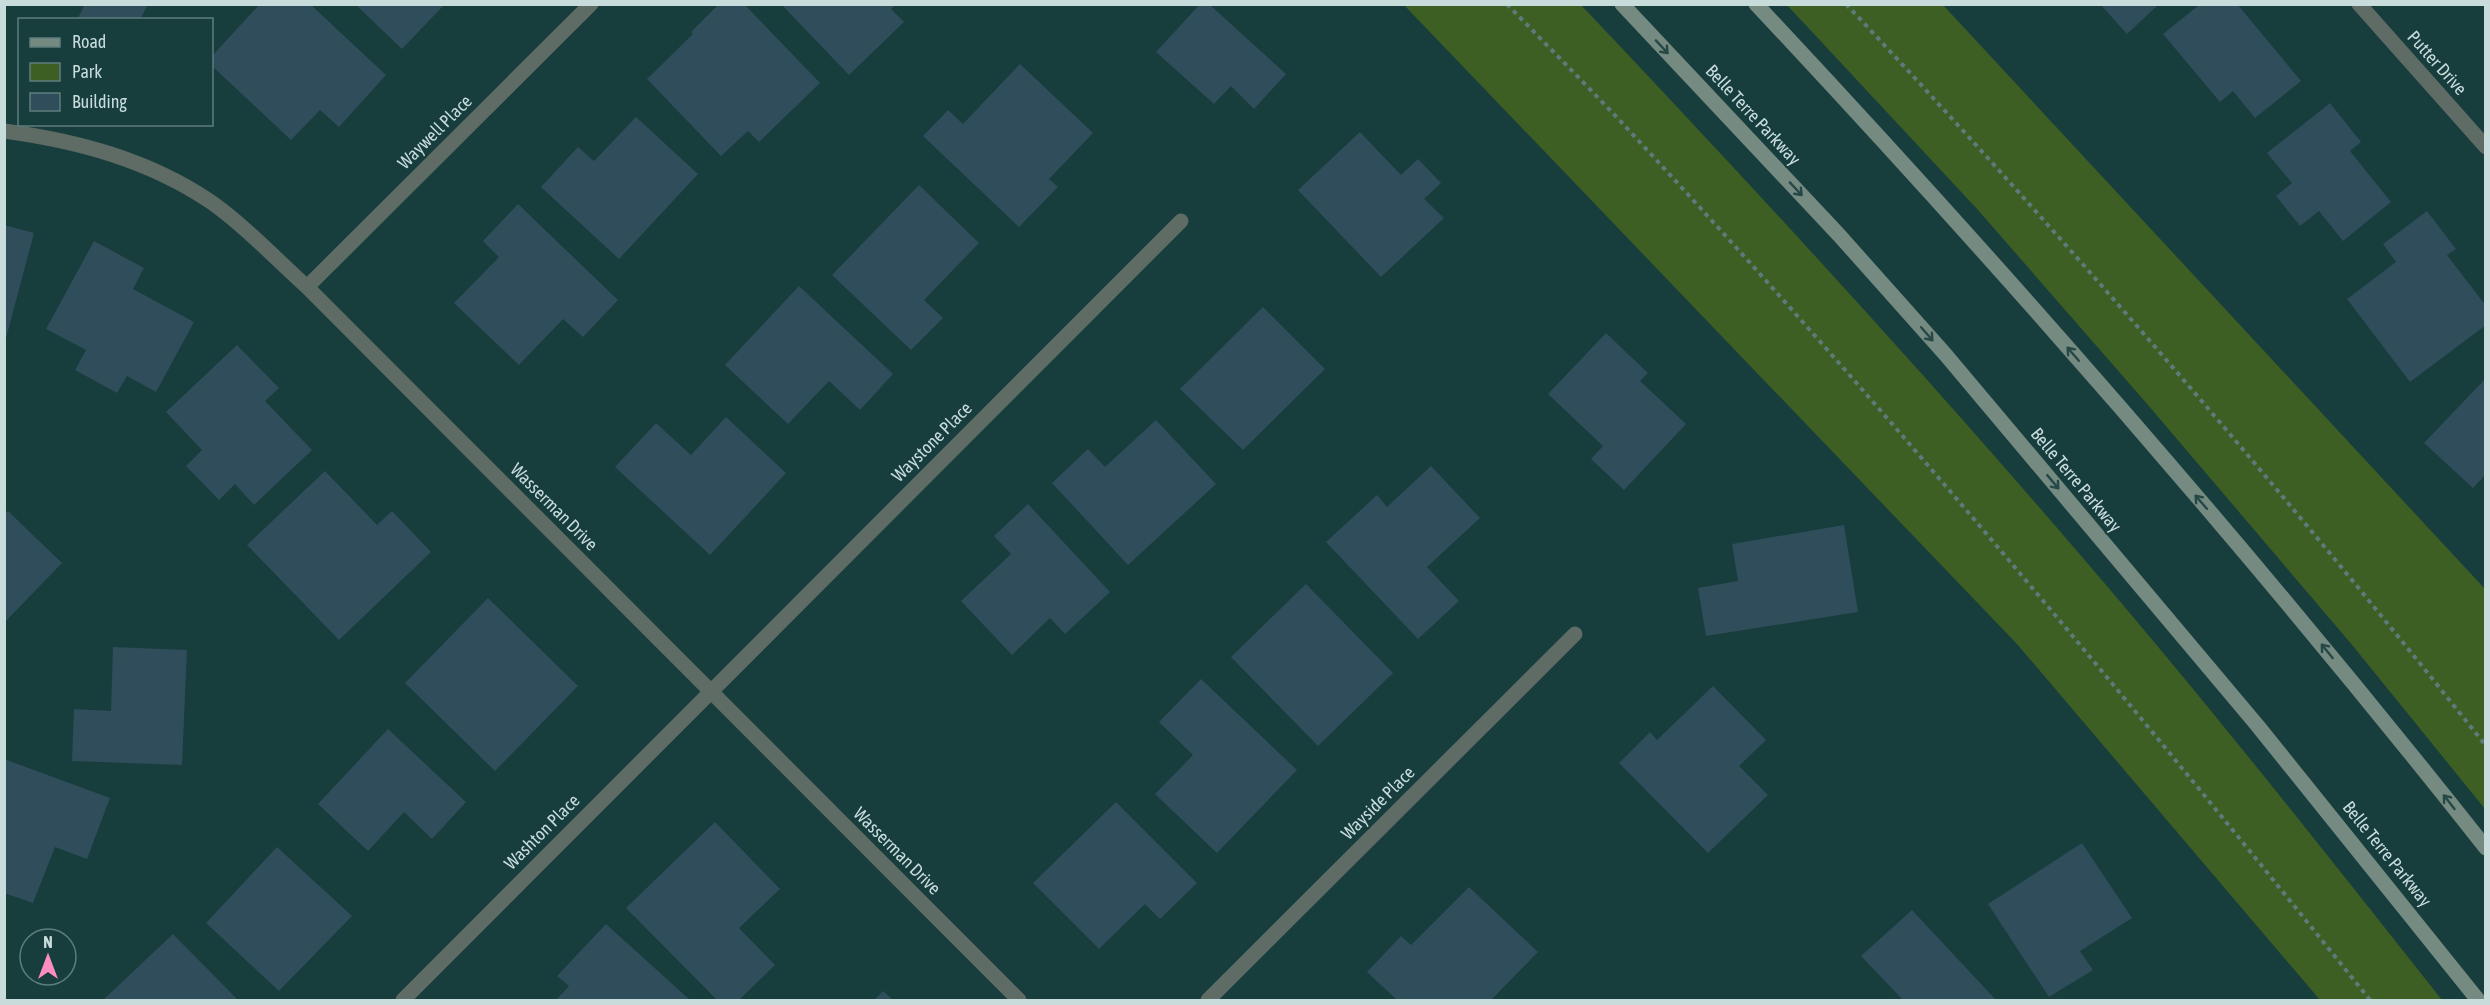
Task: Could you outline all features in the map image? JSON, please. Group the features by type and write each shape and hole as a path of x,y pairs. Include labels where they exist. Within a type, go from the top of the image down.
{"main road":[{"name":"Belle Terre Parkway","path":"1622,4 1839,234 1945,354 2257,725 2478,1000"},
{"path":"1756,4 2007,276 2264,574 2486,848"}],"street":[{"name":"Waywell Place","path":"307,287 591,4"},
{"name":"Putter Drive","path":"2359,4 2486,147"},
{"name":"Wasserman Drive","path":"4,131 87,145 170,178 219,209 307,287 1019,1000"},
{"name":"Waystone Place","path":"710,691 1181,221"},
{"name":"Wayside Place","path":"1208,1000 1575,634"},
{"name":"Washton Place","path":"403,1000 710,691"}],"path":[{"path":"1507,4 1634,135 1902,436 2046,603 2370,1000"},
{"path":"1846,4 2063,243 2247,455 2422,665 2486,746"}],"green space":[{"path":"1404,5 1581,5 1853,298 2053,523 2282,798 2442,1000 2320,1000 2017,644"},
{"path":"1787,5 1943,5 2485,589 2485,809 2353,646 2148,405 1978,210"}],"building":[{"path":"85,4 148,4 141,18 78,18"},
{"path":"260,4 310,4 386,75 339,127 320,110 291,140 213,67 213,55"},
{"path":"355,4 445,4 402,49"},
{"path":"719,4 744,4 820,83 759,142 748,131 721,156 647,79 693,34 691,32"},
{"path":"781,4 896,4 891,9 904,22 849,75"},
{"path":"1200,4 1209,4 1286,74 1254,109 1231,86 1214,104 1156,52"},
{"path":"2100,4 2159,4 2127,34"},
{"path":"2199,5 2238,5 2301,81 2255,118 2233,91 2220,102 2163,34"},
{"path":"1020,64 1093,133 1049,179 1058,187 1019,227 923,136 948,110 963,124"},
{"path":"2330,103 2361,142 2350,151 2391,202 2343,241 2319,211 2300,226 2276,196 2292,183 2267,153"},
{"path":"636,117 698,174 619,259 541,187 578,147 594,161"},
{"path":"1360,132 1401,175 1418,159 1441,183 1424,199 1444,218 1381,277 1298,190"},
{"path":"919,185 979,243 924,300 943,318 911,350 832,275"},
{"path":"518,204 618,300 583,337 563,319 519,365 454,303 499,257 483,241"},
{"path":"2427,211 2456,249 2447,255 2486,306 2486,325 2410,382 2347,299 2396,262 2383,244"},
{"path":"4,225 34,233 5,342 4,342"},
{"path":"94,241 144,268 133,289 194,322 156,392 127,376 117,393 75,370 86,350 46,329"},
{"path":"799,286 893,374 860,410 829,381 788,424 725,365"},
{"path":"1263,307 1325,369 1243,450 1180,389"},
{"path":"1606,333 1648,373 1640,381 1686,424 1624,490 1591,459 1603,446 1548,394"},
{"path":"237,345 279,388 265,401 312,450 254,505 235,484 219,500 186,466 202,450 166,412"},
{"path":"2486,378 2486,474 2473,488 2424,443"},
{"path":"726,417 786,473 710,555 615,467 656,423 691,455"},
{"path":"1156,420 1216,484 1128,565 1052,483 1088,449 1105,467"},
{"path":"1431,466 1480,518 1427,567 1459,601 1418,639 1326,542 1377,495 1387,507"},
{"path":"325,471 377,525 392,511 431,552 339,640 247,545"},
{"path":"1028,504 1110,592 1065,634 1050,618 1012,655 961,601 1011,554 994,536"},
{"path":"8,511 62,563 4,623 4,515"},
{"path":"1844,525 1858,612 1706,636 1698,588 1738,581 1732,544"},
{"path":"1306,584 1393,673 1318,746 1231,657"},
{"path":"488,598 578,686 495,771 405,683"},
{"path":"113,647 187,650 182,765 72,761 74,709 111,711"},
{"path":"1201,679 1297,770 1217,853 1155,794 1193,755 1159,722"},
{"path":"1713,686 1766,740 1739,766 1768,795 1708,853 1619,763 1650,732 1657,740"},
{"path":"388,729 466,802 432,839 404,812 368,851 318,804"},
{"path":"4,759 110,798 87,859 55,847 33,903 4,893"},
{"path":"1116,802 1197,883 1160,919 1145,904 1099,949 1033,883"},
{"path":"715,822 780,889 739,928 775,965 739,1000 717,1000 626,908"},
{"path":"2082,843 2132,918 2080,951 2093,970 2049,997 1988,904"},
{"path":"277,847 352,916 279,991 206,923"},
{"path":"1469,887 1538,952 1491,1000 1397,1000 1367,972 1401,936 1411,945"},
{"path":"1912,910 1996,1000 1903,1000 1861,956"},
{"path":"606,924 690,1000 556,1000 569,986 557,976"},
{"path":"173,934 238,1000 103,1000"},
{"path":"883,991 893,1000 874,1000"}]}
